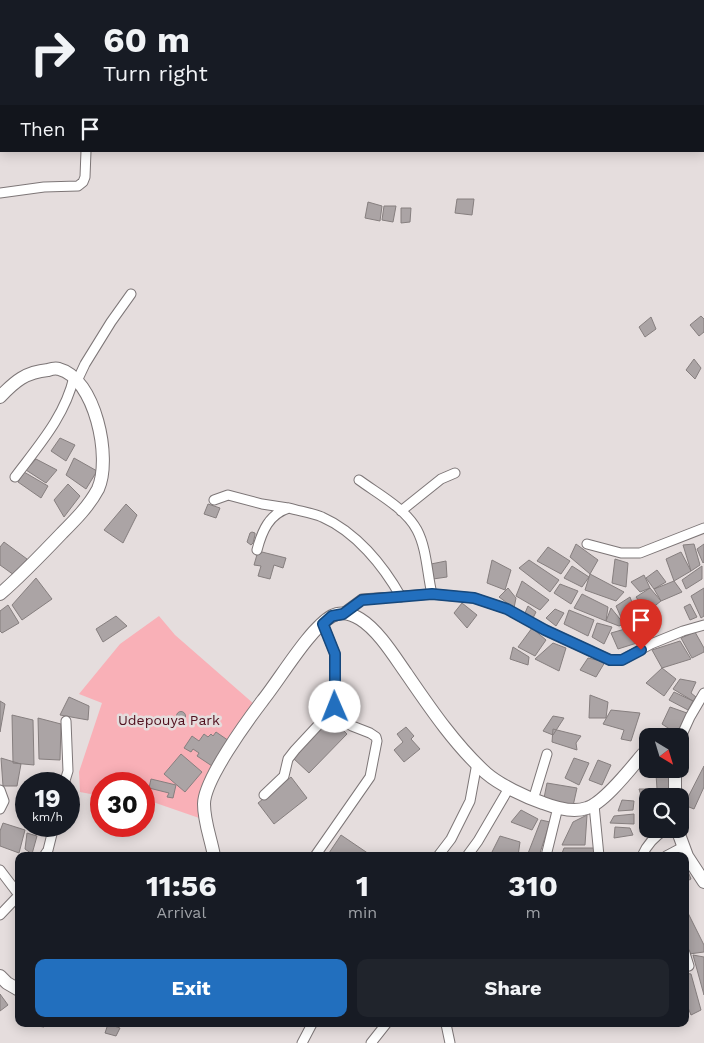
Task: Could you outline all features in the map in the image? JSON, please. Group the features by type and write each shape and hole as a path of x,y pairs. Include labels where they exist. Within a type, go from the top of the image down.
{"street":[{"path":"0,193 78,186 85,177 86,152"},
{"path":"15,477 63,410 76,379 111,322 131,294"},
{"path":"0,397 14,382 34,371 58,368 76,379 90,400 104,448 104,470 98,488 86,507 34,564 0,594"},
{"path":"401,511 441,479 455,473"},
{"path":"358,480 401,511 417,530 432,594"},
{"path":"214,500 228,495 322,517 356,538 386,573 401,597"},
{"path":"257,550 263,530 270,520 288,508"},
{"path":"588,544 621,553 640,553 704,528"},
{"path":"343,614 362,600 432,594 474,598 507,609 545,630 610,660 622,660 651,644 704,625"},
{"path":"213,852 204,804 213,778 249,718 317,628 332,616 352,614 362,620 388,648 458,743 476,763 487,774 533,800 558,808 586,809 594,805 614,787 639,759"},
{"path":"318,852 370,777 377,741 376,737 370,733 342,720 335,707 335,654 323,624"},
{"path":"685,728 704,693"},
{"path":"264,794 284,776 288,759 294,750 335,707"},
{"path":"66,721 68,772"},
{"path":"533,800 547,754"},
{"path":"441,852 451,839 470,801 476,763"},
{"path":"470,852 509,788"},
{"path":"0,790 4,801 0,809"},
{"path":"594,805 599,852"},
{"path":"547,852 558,808"},
{"path":"47,852 51,837"},
{"path":"644,852 654,838"},
{"path":"680,838 686,852"},
{"path":"674,852 683,847"},
{"path":"689,857 704,882"},
{"path":"0,870 15,890"},
{"path":"0,915 15,899"},
{"path":"0,976 15,988"},
{"path":"302,1043 310,1027"},
{"path":"371,1043 384,1027"},
{"path":"447,1027 450,1043"}],"green space":[{"name":"Udepouya Park","path":"159,616 175,635 254,704 216,775 202,819 155,803 155,772 90,772 90,794 80,792 79,772 102,703 79,694 120,644"}],"building":[{"path":"457,199 474,199 472,215 455,213"},
{"path":"368,202 382,206 380,221 365,218"},
{"path":"384,206 396,206 393,222 382,220"},
{"path":"401,208 411,208 410,222 401,223"},
{"path":"701,316 704,319 704,332 699,336 690,325"},
{"path":"651,317 656,329 645,337 639,327"},
{"path":"694,359 701,368 695,379 686,370"},
{"path":"60,438 75,445 66,461 51,451"},
{"path":"74,458 97,471 86,489 66,475"},
{"path":"36,459 57,470 46,483 26,470"},
{"path":"24,472 48,486 41,498 18,482"},
{"path":"68,484 80,496 64,517 54,500"},
{"path":"126,504 137,515 123,543 104,530"},
{"path":"208,504 220,508 216,518 204,514"},
{"path":"252,532 255,535 251,545 247,542"},
{"path":"4,542 27,559 14,575 0,565 0,547"},
{"path":"576,544 598,560 590,574 570,557"},
{"path":"694,544 700,565 691,571 683,545"},
{"path":"704,544 704,562 703,563 697,549"},
{"path":"548,547 570,561 561,574 537,561"},
{"path":"258,551 286,558 283,568 274,565 270,579 258,576 261,566 254,565"},
{"path":"681,552 691,571 674,581 666,559"},
{"path":"615,559 628,563 626,587 612,583"},
{"path":"492,560 511,570 505,590 487,583"},
{"path":"529,560 559,580 550,592 519,568"},
{"path":"446,561 447,577 433,579 431,564"},
{"path":"572,566 589,577 582,587 564,578"},
{"path":"702,566 702,579 686,589 682,580"},
{"path":"657,570 666,582 654,589 646,578"},
{"path":"590,574 624,592 616,601 585,590"},
{"path":"644,575 650,588 640,592 631,582"},
{"path":"36,578 52,599 22,620 12,605"},
{"path":"522,581 549,600 540,610 516,596"},
{"path":"674,581 682,592 661,601 654,589"},
{"path":"560,584 578,591 571,604 554,593"},
{"path":"508,588 516,598 514,608 499,597"},
{"path":"650,588 661,601 647,612 636,597"},
{"path":"704,588 704,616 701,618 691,596"},
{"path":"582,594 608,607 606,621 574,608"},
{"path":"630,597 637,616 624,624 616,606"},
{"path":"462,603 477,615 467,628 454,613"},
{"path":"690,604 697,617 690,620 684,607"},
{"path":"8,605 19,623 2,633 0,631 0,611"},
{"path":"528,606 536,612 533,618 525,613"},
{"path":"611,608 624,624 619,626 606,621"},
{"path":"555,609 564,613 556,626 546,618"},
{"path":"569,610 594,620 588,636 564,624"},
{"path":"652,615 658,629 646,634 640,621"},
{"path":"116,616 127,626 103,642 96,629"},
{"path":"597,623 612,627 604,644 592,637"},
{"path":"632,627 640,642 618,649 611,633"},
{"path":"532,628 546,640 535,656 518,647"},
{"path":"695,632 704,648 704,652 692,658 681,638"},
{"path":"680,641 691,659 662,668 652,650"},
{"path":"553,643 566,648 559,671 535,659"},
{"path":"513,647 529,657 528,665 510,659"},
{"path":"588,658 605,662 596,677 580,670"},
{"path":"662,668 676,679 664,696 646,683"},
{"path":"680,679 696,682 691,693 696,697 693,701 673,689"},
{"path":"674,692 693,701 688,710 669,700"},
{"path":"590,695 608,702 606,718 589,718"},
{"path":"69,697 89,706 88,720 60,715"},
{"path":"0,701 5,704 0,732"},
{"path":"670,707 687,713 680,728 668,728 662,724"},
{"path":"611,710 640,713 631,741 621,739 624,730 603,724"},
{"path":"181,711 186,716 181,721 176,716"},
{"path":"12,715 33,720 34,765 13,763"},
{"path":"553,716 564,718 553,735 543,731"},
{"path":"38,718 61,724 60,760 39,759"},
{"path":"331,718 347,734 309,773 293,758"},
{"path":"406,727 414,736 411,739 420,749 404,762 394,750 403,742 397,734"},
{"path":"553,729 581,736 576,743 577,750 552,742"},
{"path":"216,732 232,743 215,768 197,756 199,753 193,749 191,752 184,748 192,736 199,741 204,734 208,737 211,734 213,736"},
{"path":"181,754 202,772 185,792 164,774"},
{"path":"1,758 21,764 20,772 15,772 15,786 3,786"},
{"path":"574,758 589,763 579,785 565,778"},
{"path":"598,760 611,765 602,785 589,780"},
{"path":"704,766 704,787 694,809 689,807 689,795"},
{"path":"291,777 307,798 274,824 258,803"},
{"path":"656,778 669,778 669,788 657,788"},
{"path":"155,780 176,785 173,798 167,797 169,793 155,790"},
{"path":"547,783 577,788 573,806 544,798"},
{"path":"622,800 634,801 633,810 618,811"},
{"path":"521,810 538,819 532,830 511,822"},
{"path":"634,814 634,824 610,823 614,816"},
{"path":"587,815 585,845 562,845 573,822"},
{"path":"541,820 550,822 540,852 529,852"},
{"path":"3,823 15,827 15,837 23,837 19,852 0,846 0,831"},
{"path":"615,827 630,828 633,835 614,838"},
{"path":"341,835 366,852 330,852"},
{"path":"500,836 520,842 519,852 492,852"},
{"path":"26,837 37,837 33,852 25,849"},
{"path":"564,848 594,848 594,852 562,852"},
{"path":"689,915 704,945 704,952 689,954"},
{"path":"693,955 704,957 704,995"},
{"path":"689,974 691,974 701,1010 691,1015 689,1010"},
{"path":"0,994 8,1005 0,1011"},
{"path":"107,1027 120,1028 116,1036 105,1033"}],"route":[{"path":"335,707 335,654 323,624 332,616 343,614 352,605 362,600 432,594 474,598 507,609 545,630 610,660 622,660 641,650"}]}
